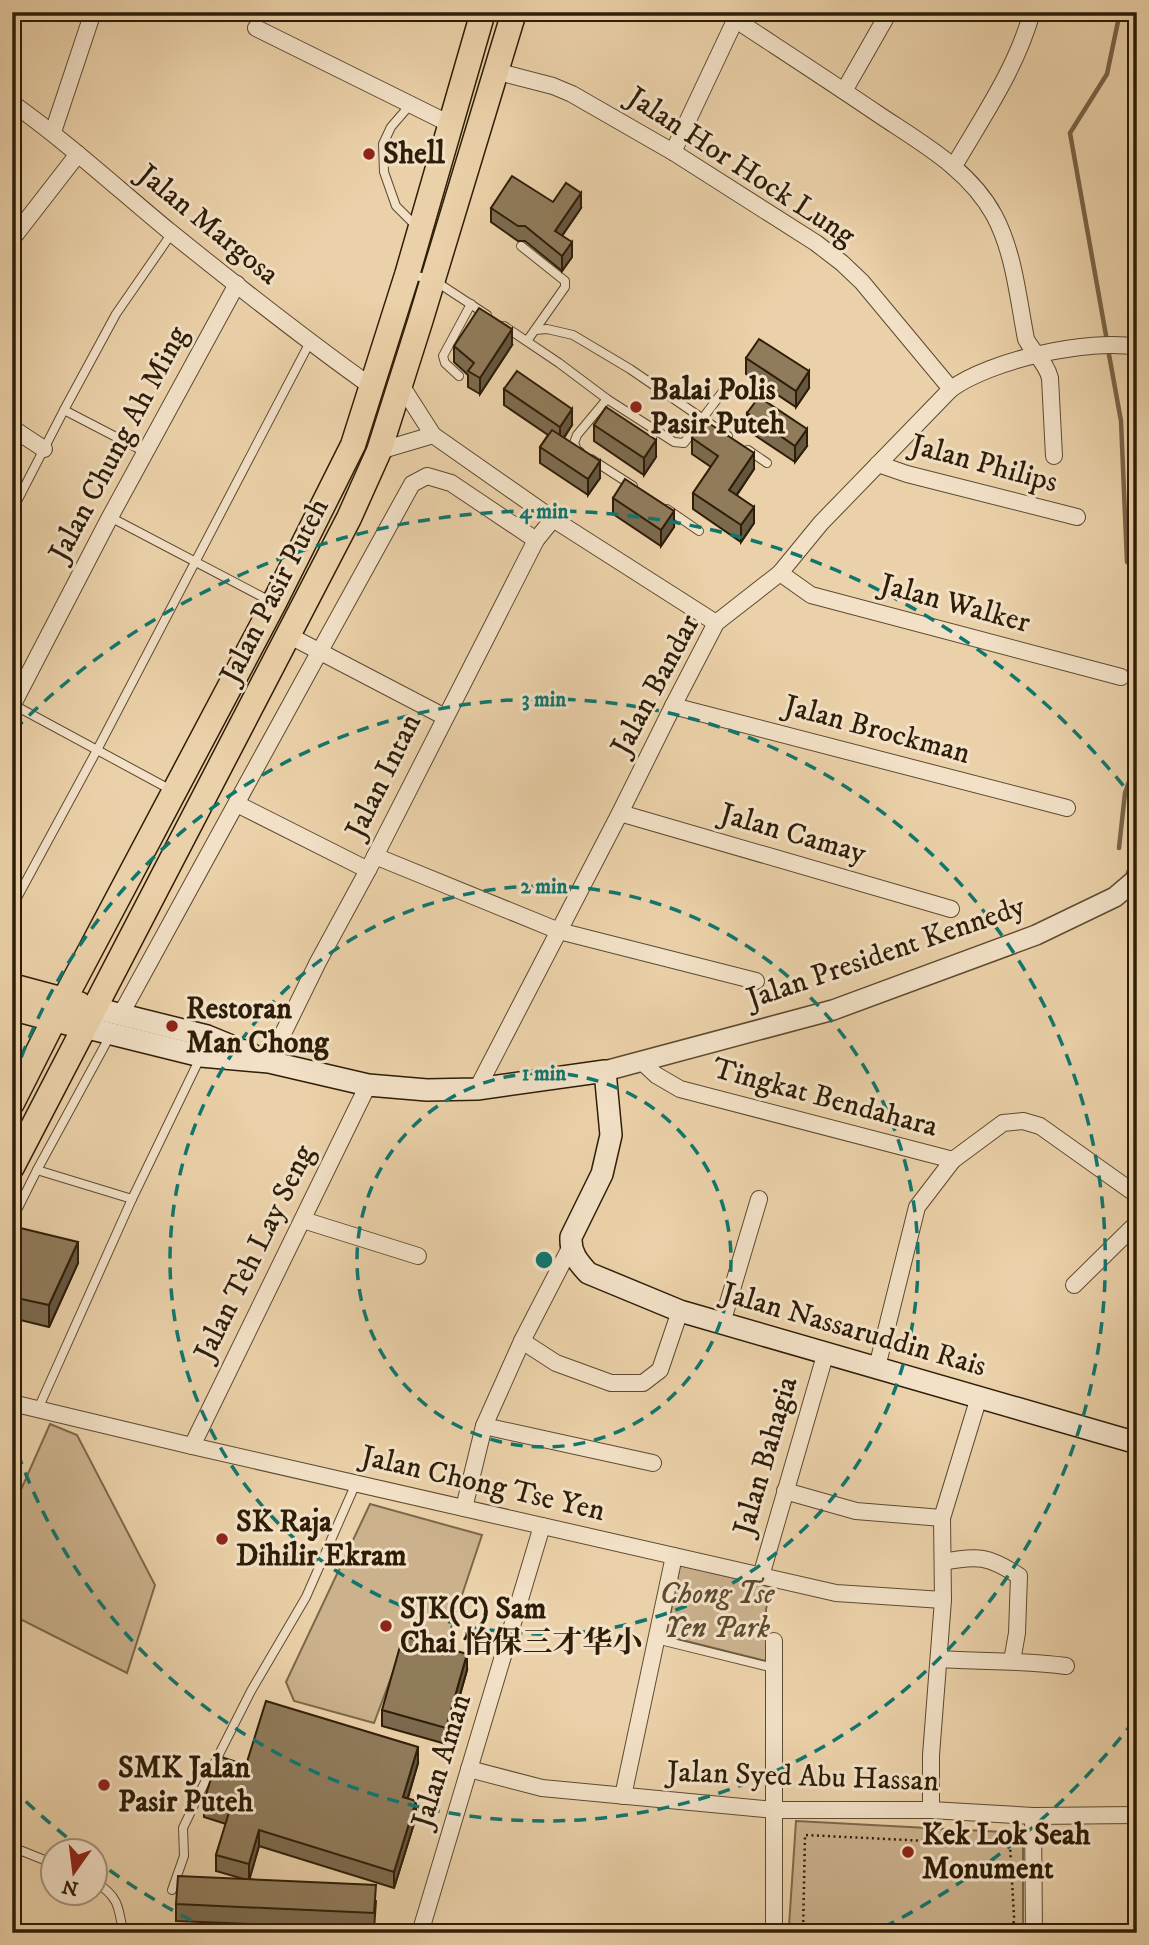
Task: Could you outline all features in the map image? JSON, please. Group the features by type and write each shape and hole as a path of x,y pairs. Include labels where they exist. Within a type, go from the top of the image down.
{"main road":[{"name":"Jalan Pasir Puteh","path":"12,1103 274,603 353,445 407,275 483,12"},
{"name":"Jalan Pasir Puteh","path":"12,1167 349,518 379,452 514,12"},
{"path":"12,986 59,1009 89,1017 121,1014 207,1036 269,1062"},
{"path":"12,1008 59,1009"},
{"path":"89,1017 111,1034 201,1056 269,1062 368,1085 427,1090 477,1089 605,1071 611,1135 602,1174 570,1237 570,1248"},
{"name":"Jalan Nassaruddin Rais","path":"570,1248 588,1273 680,1311 1137,1443"}],"street":[{"path":"53,132 93,12"},
{"path":"844,91 889,12"},
{"path":"954,166 1013,66 1032,12"},
{"path":"673,152 737,16 954,166 984,198 1003,234 1026,339 1048,369 1054,456"},
{"path":"256,28 450,124"},
{"name":"Jalan Hor Hock Lung","path":"495,71 553,86 572,94 673,152 816,243 862,282 951,388"},
{"name":"Jalan Margosa","path":"12,103 53,132 172,233 310,342 372,387"},
{"path":"12,239 78,155"},
{"name":"Jalan Chung Ah Ming","path":"13,705 110,517 237,284"},
{"name":"Jalan Bandar","path":"477,1089 716,623 780,573 821,523 951,388 976,373 1036,354 1118,343 1137,346"},
{"path":"401,385 433,435 553,519 716,623"},
{"path":"12,428 44,449"},
{"path":"379,452 433,435"},
{"name":"Jalan Philips","path":"878,464 907,474 1077,517"},
{"path":"121,1014 412,484 427,476 452,483 536,540"},
{"name":"Jalan Intan","path":"269,1062 536,540 553,519"},
{"name":"Jalan Walker","path":"780,573 811,595 1121,677"},
{"path":"288,635 444,717"},
{"name":"Jalan Brockman","path":"673,706 1067,808"},
{"path":"237,804 372,863 559,931 756,981"},
{"name":"Jalan Camay","path":"620,813 950,909"},
{"name":"Jalan President Kennedy","path":"605,1071 833,1010 1036,935 1115,897 1136,878"},
{"name":"Tingkat Bendahara","path":"641,1061 666,1082 680,1089 953,1160 1003,1123 1023,1121 1040,1126 1137,1195"},
{"name":"Jalan Teh Lay Seng","path":"192,1446 368,1085"},
{"path":"877,1367 917,1207 953,1160"},
{"path":"722,1323 759,1199"},
{"path":"303,1220 418,1256"},
{"path":"1074,1285 1137,1223"},
{"path":"464,1508 484,1426 522,1341 570,1248"},
{"path":"522,1341 556,1363 611,1383 643,1383 660,1370 680,1311"},
{"name":"Jalan Bahagia","path":"761,1576 826,1352"},
{"path":"931,1810 931,1755 943,1600 942,1518 979,1397"},
{"name":"Jalan Chong Tse Yen","path":"12,1403 836,1593 943,1600"},
{"path":"484,1426 653,1463"},
{"path":"785,1490 856,1511 942,1518"},
{"name":"Jalan Aman","path":"420,1933 542,1526"},
{"path":"623,1796 674,1556"},
{"path":"943,1562 965,1557 982,1558 1000,1563 1019,1576 1017,1633 1012,1661"},
{"path":"774,1641 774,1933"},
{"path":"939,1659 1066,1666"},
{"name":"Jalan Syed Abu Hassan","path":"469,1769 542,1788 775,1810 931,1810 1032,1816 1137,1815"},
{"path":"1032,1816 1034,1933"}],"lane":[{"path":"411,105 391,127 383,144 384,172 396,206 420,229"},
{"path":"12,511 116,314 172,233"},
{"path":"521,246 565,281 565,287 527,341"},
{"path":"407,275 432,279 674,442 684,443 727,386 735,385 744,389 773,412"},
{"path":"459,376 445,363 443,356 471,304"},
{"path":"535,330 547,329 573,335 630,369 735,440"},
{"path":"12,907 310,342"},
{"path":"607,399 577,435 574,443 577,450 642,492"},
{"path":"64,410 145,452"},
{"path":"745,448 767,463"},
{"path":"665,508 699,531"},
{"path":"110,517 274,603"},
{"path":"13,705 174,792"},
{"path":"12,1220 121,1014"},
{"path":"37,1409 132,1199 201,1056"},
{"path":"37,1170 132,1199"},
{"path":"172,1890 184,1856 183,1828 251,1691 306,1597 356,1483"},
{"path":"656,1639 774,1668"},
{"path":"12,1847 38,1857"},
{"path":"108,1891 113,1895 120,1913 123,1933"}],"path":[{"path":"803,1933 805,1835 1010,1845 1013,1933"}],"green space":[{"path":"50,1424 77,1435 155,1585 127,1673 12,1615 12,1510"},
{"path":"370,1504 482,1535 445,1646 405,1640 374,1723 294,1701 286,1682"},
{"name":"Chong Tse Yen Park","path":"680,1565 772,1587 766,1609 766,1661 666,1636"},
{"path":"796,1821 1023,1833 1023,1933 797,1933 789,1926"}],"building":[{"path":"512,176 553,202 566,183 581,193 555,231 572,242 562,256 525,226 518,226 491,208"},
{"path":"479,308 512,329 480,378 468,371 474,363 454,346"},
{"path":"759,339 809,371 796,391 746,358"},
{"path":"517,371 572,409 560,427 504,389"},
{"path":"759,397 807,429 795,446 747,413"},
{"path":"606,407 656,440 644,458 594,425"},
{"path":"704,420 754,453 729,490 754,507 741,525 693,493 718,456 692,438"},
{"path":"552,430 600,461 588,479 540,447"},
{"path":"625,479 674,511 661,530 613,498"},
{"path":"12,1007 20,1009 21,1017 12,1034"},
{"path":"12,1226 78,1242 49,1305 12,1297"},
{"path":"403,1636 467,1654 446,1728 382,1710"},
{"path":"266,1701 418,1747 403,1797 416,1801 394,1872 259,1830 249,1864 216,1855 230,1809 204,1801 218,1756 246,1765"},
{"path":"178,1876 376,1885 374,1913 176,1904"}],"waterway":[{"path":"1107,341 1070,133 1107,74 1120,12"},
{"path":"1108,349 1121,421 1127,562 1137,570"},
{"path":"1119,848 1125,793 1137,759"}],"place":[{"name":"Shell","path":"369,154"},
{"name":"Balai Polis Pasir Puteh","path":"636,407"},
{"name":"Restoran Man Chong","path":"172,1026"},
{"name":"SK Raja Dihilir Ekram","path":"222,1539"},
{"name":"SJK(C) Sam Chai 怡保三才华小","path":"386,1626"},
{"name":"SMK Jalan Pasir Puteh","path":"104,1785"},
{"name":"Kek Lok Seah Monument","path":"908,1852"}]}
